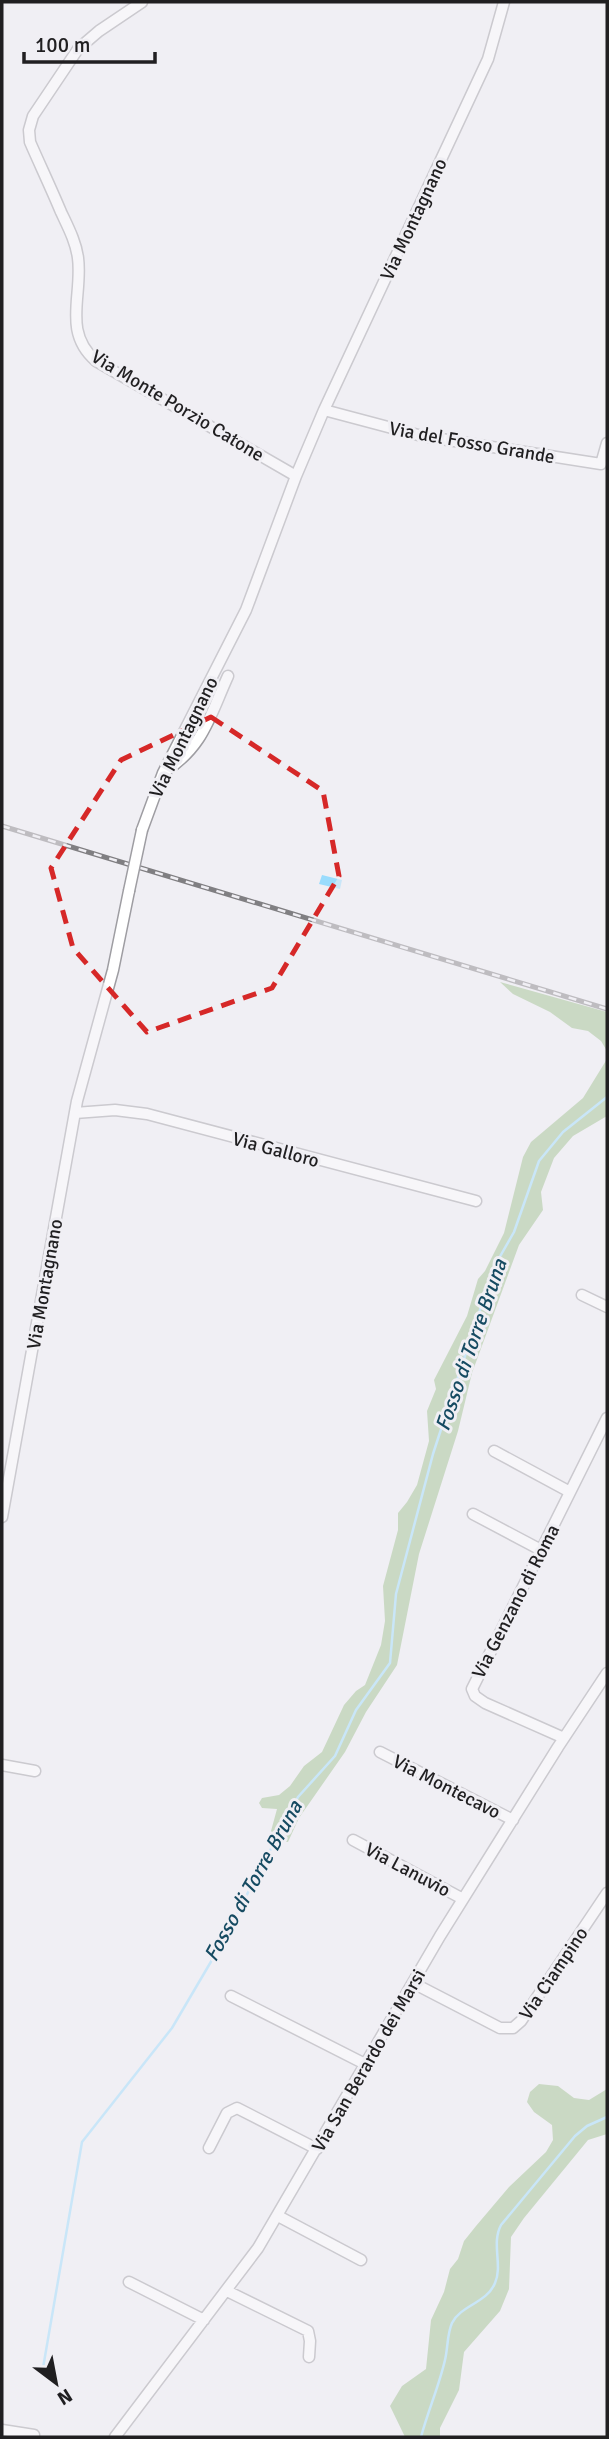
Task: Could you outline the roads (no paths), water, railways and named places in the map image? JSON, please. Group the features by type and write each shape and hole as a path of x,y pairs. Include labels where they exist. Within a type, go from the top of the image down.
{"street":[{"name":"Via Monte Porzio Catone","path":"142,2 99,31 74,52 30,124 30,142 72,236 78,256 75,316 79,338 87,353 96,361 296,475"},
{"name":"Via Montagnano","path":"2,1517 75,1113 113,970 142,830 163,773 241,622 296,475 324,410 488,59 504,2"},
{"name":"Via del Fosso Grande","path":"324,410 422,436 601,466 607,443"},
{"path":"163,773 196,745 228,676"},
{"name":"Via Galloro","path":"75,1113 115,1110 147,1114 475,1202"},
{"path":"582,1294 607,1307"},
{"name":"Via Genzano di Roma","path":"564,1738 485,1703 472,1691 607,1418"},
{"path":"494,1451 570,1492"},
{"path":"473,1514 541,1550"},
{"name":"Via San Berardo dei Marsi","path":"115,2437 227,2291 278,2216 463,1899 607,1673"},
{"name":"Via Montecavo","path":"380,1752 513,1819"},
{"path":"2,1765 36,1771"},
{"name":"Via Lanuvio","path":"353,1840 463,1899"},
{"name":"Via Ciampino","path":"413,1983 500,2028 513,2028 521,2021 607,1893"},
{"path":"231,1996 367,2065"},
{"path":"209,2148 227,2113 237,2108 317,2149"},
{"path":"278,2216 361,2260"},
{"path":"129,2282 204,2320"},
{"path":"227,2291 308,2331 309,2357"},
{"path":"2,2430 34,2434"}],"water":[{"path":"322,875 342,880 340,889 319,884"}],"waterway":[{"name":"Fosso di Torre Bruna","path":"43,2368 82,2142 172,2028 219,1948 298,1797 335,1756 356,1710 390,1663 396,1594 433,1454 494,1267 514,1232 539,1161 563,1132 607,1097"},
{"path":"421,2437 443,2370 452,2323 461,2312 486,2295 495,2283 498,2269 497,2240 501,2225 575,2136 587,2126 607,2117"}],"railway":[{"path":"2,826 607,1009"}]}
